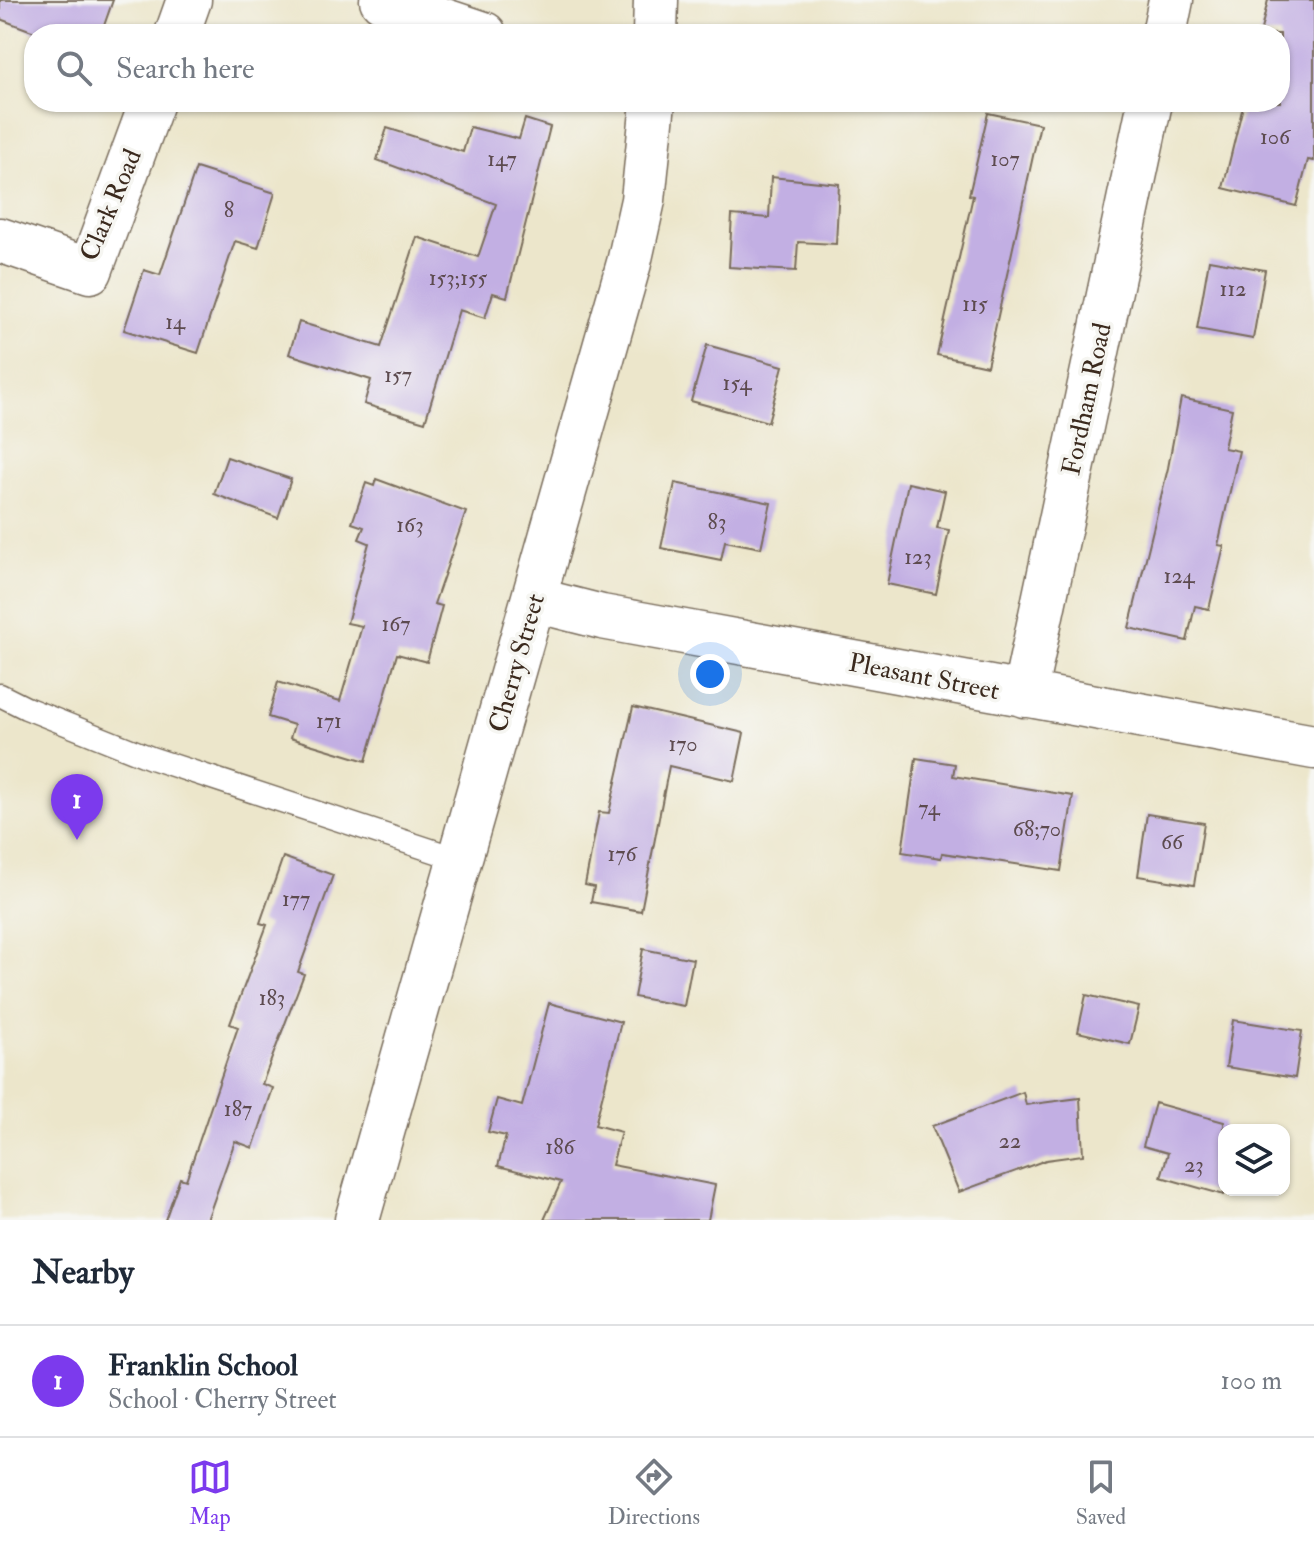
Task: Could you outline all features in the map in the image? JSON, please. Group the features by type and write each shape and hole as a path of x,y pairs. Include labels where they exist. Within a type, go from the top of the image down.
{"street":[{"path":"181,24 189,0"},
{"path":"382,0 454,24"},
{"path":"655,24 656,0"},
{"path":"1166,24 1171,0"},
{"name":"Clark Road","path":"0,240 90,271 148,112"},
{"name":"Cherry Street","path":"357,1220 629,263 643,200 652,112"},
{"name":"Fordham Road","path":"1024,695 1148,112"},
{"name":"Pleasant Street","path":"535,600 586,614 1314,747"}],"lane":[{"path":"0,695 151,758 461,860"}],"building":[{"path":"0,0 113,0 105,24 24,24 24,28 0,19"},
{"path":"1268,0 1314,0 1314,161 1308,160 1296,206 1223,188 1242,112 1290,112 1290,24 1262,24"},
{"path":"988,113 1040,124 987,366 937,355 973,196 969,195"},
{"path":"525,119 550,127 507,297 493,293 485,318 459,310 425,422 364,404 371,380 289,354 299,322 381,347 417,237 478,257 496,204 377,160 387,128 463,152 470,127 519,139"},
{"path":"196,168 275,193 258,248 235,241 198,353 124,330 144,270 160,275"},
{"path":"771,177 839,184 836,244 798,242 796,271 729,267 732,215 769,218"},
{"path":"1209,260 1265,270 1253,339 1197,329"},
{"path":"707,345 783,366 768,422 691,401"},
{"path":"1181,398 1232,409 1224,448 1239,451 1218,545 1224,546 1209,609 1195,606 1187,641 1129,628 1168,468"},
{"path":"227,457 291,479 278,518 214,494"},
{"path":"376,479 466,512 434,604 442,606 427,662 397,654 366,761 290,738 294,725 268,717 278,682 340,701 362,626 347,623 369,543 359,539 364,527 352,523 366,483 374,486"},
{"path":"675,483 771,503 761,548 725,541 721,560 661,548"},
{"path":"908,483 945,491 937,528 949,530 936,594 887,584"},
{"path":"633,707 744,733 734,781 669,766 641,911 591,902 594,887 585,885 599,812 609,813"},
{"path":"916,758 955,764 953,776 1073,796 1061,871 942,853 941,858 902,852"},
{"path":"1147,814 1204,823 1194,885 1138,876"},
{"path":"283,857 333,875 298,972 304,974 262,1084 273,1088 253,1148 235,1141 207,1220 165,1220 180,1178 186,1180 238,1027 230,1024 267,925 260,923"},
{"path":"643,949 693,959 684,1006 634,997"},
{"path":"1086,995 1139,1007 1130,1044 1078,1032"},
{"path":"549,1003 621,1022 595,1125 621,1132 612,1165 715,1185 708,1220 544,1220 561,1182 498,1166 506,1136 488,1132 497,1099 522,1106"},
{"path":"1233,1020 1302,1031 1295,1078 1226,1067"},
{"path":"1023,1092 1026,1105 1080,1098 1083,1155 1046,1160 959,1192 932,1126"},
{"path":"1155,1103 1224,1122 1218,1124 1218,1193 1161,1177 1168,1153 1143,1146"}],"place":[{"name":"Franklin School","path":"77,840"}]}
